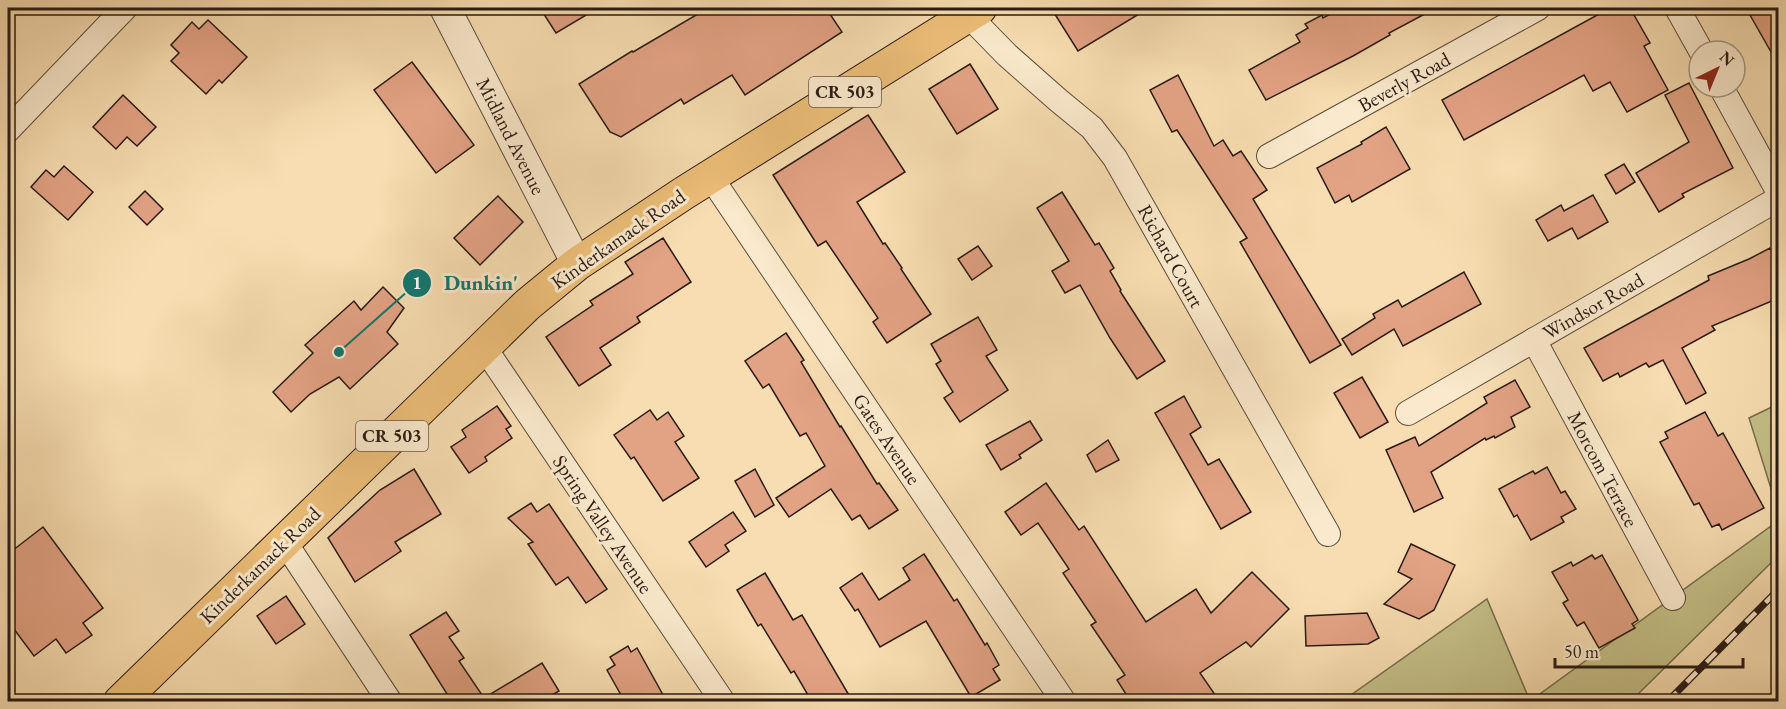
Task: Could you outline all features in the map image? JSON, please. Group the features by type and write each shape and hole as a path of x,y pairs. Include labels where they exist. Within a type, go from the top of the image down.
{"main road":[{"name":"Kinderkamack Road","path":"120,702 527,305 577,264 710,176 974,11"}],"street":[{"path":"8,130 125,8"},
{"name":"Midland Avenue","path":"445,8 577,264"},
{"name":"Beverly Road","path":"1269,156 1538,8"},
{"path":"1677,8 1694,39"},
{"name":"Richard Court","path":"974,11 1007,55 1092,128 1115,158 1328,534"},
{"path":"1728,99 1779,191"},
{"name":"Gates Avenue","path":"710,176 1064,702"},
{"name":"Windsor Road","path":"1408,412 1779,199"},
{"name":"Morcom Terrace","path":"1534,340 1673,598"},
{"name":"Spring Valley Avenue","path":"484,347 723,702"},
{"path":"284,541 390,702"}],"shaded area":[{"path":"1778,404 1778,511 1749,418"},
{"path":"1778,521 1778,556 1631,701 1341,702 1487,599 1530,701"}],"building":[{"path":"540,8 598,8 556,33"},
{"path":"708,8 826,8 842,32 745,95 732,75 684,104 681,99 621,137 610,132 579,84"},
{"path":"1051,8 1149,8 1078,51"},
{"path":"1342,8 1436,8 1389,33 1390,35 1353,56 1266,100 1249,70 1300,42 1296,35 1308,28 1305,24"},
{"path":"1610,8 1630,8 1650,43 1644,46 1668,90 1627,112 1610,82 1593,91 1584,75 1464,140 1442,100"},
{"path":"1746,8 1779,8 1779,66"},
{"path":"208,20 247,57 222,83 219,80 206,94 171,61 179,53 171,45 192,22 199,29"},
{"path":"412,62 474,145 436,173 374,90"},
{"path":"970,64 998,109 957,134 929,89"},
{"path":"1178,75 1214,146 1223,140 1233,156 1241,151 1267,190 1253,199 1341,345 1310,363 1240,242 1247,238 1177,130 1172,132 1150,90"},
{"path":"1687,84 1687,99 1697,99 1733,168 1682,194 1684,197 1659,212 1636,173 1689,142 1665,95"},
{"path":"123,95 156,127 137,146 127,137 116,149 93,127"},
{"path":"868,115 905,172 857,202 931,314 887,343 873,322 878,318 826,241 818,246 773,175"},
{"path":"1386,127 1410,169 1352,202 1349,195 1335,203 1317,168 1362,144 1361,142"},
{"path":"1624,164 1635,182 1616,194 1605,175"},
{"path":"64,166 93,192 68,220 31,187 46,170 54,177"},
{"path":"145,191 163,209 147,225 129,207"},
{"path":"1062,192 1095,245 1099,243 1114,268 1110,271 1120,291 1165,361 1137,379 1110,338 1080,285 1065,293 1052,271 1069,261 1037,208"},
{"path":"1593,195 1608,222 1578,239 1572,228 1548,241 1536,220 1561,205 1564,211"},
{"path":"498,196 523,222 480,265 454,238"},
{"path":"663,238 691,282 637,317 640,322 600,348 611,365 579,386 546,337 593,305 590,301 633,274 625,262"},
{"path":"978,246 992,266 972,280 958,259"},
{"path":"1770,248 1779,264 1779,298 1712,326 1715,330 1682,348 1706,393 1686,404 1663,360 1649,367 1646,363 1620,377 1618,373 1603,381 1584,348 1709,280 1708,276"},
{"path":"1464,272 1481,304 1403,346 1394,329 1352,355 1342,339 1375,318 1373,314 1398,300 1402,307"},
{"path":"383,287 404,308 387,332 398,344 350,389 339,377 310,394 291,412 273,392 313,353 305,345 354,301 361,310"},
{"path":"978,317 997,350 986,356 1008,390 960,422 944,398 953,392 936,364 941,361 931,344"},
{"path":"786,333 804,360 801,362 840,427 877,484 879,483 898,510 869,529 860,515 852,520 831,489 789,517 776,498 825,466 806,433 800,436 769,384 763,388 745,361"},
{"path":"1362,377 1388,422 1360,438 1334,393"},
{"path":"1515,380 1530,407 1511,417 1515,427 1495,438 1494,436 1486,440 1485,438 1431,472 1443,498 1414,512 1386,450 1415,437 1419,446 1487,403 1484,397"},
{"path":"1184,396 1201,427 1190,434 1208,465 1219,459 1251,512 1221,529 1155,413"},
{"path":"497,406 511,426 506,429 512,438 485,457 487,461 469,473 451,447 466,437 462,430"},
{"path":"650,410 657,420 668,412 684,436 675,442 699,478 663,501 634,457 631,459 614,435"},
{"path":"1705,412 1718,436 1723,433 1764,508 1722,530 1719,524 1712,527 1699,503 1694,505 1660,442 1668,438 1665,432"},
{"path":"1030,421 1042,440 1019,455 1021,458 1001,470 986,445"},
{"path":"1108,440 1119,460 1096,472 1087,455"},
{"path":"1547,467 1561,493 1565,491 1576,509 1561,517 1564,522 1531,540 1517,515 1514,517 1499,489 1533,471 1535,474"},
{"path":"414,469 441,514 395,542 401,551 355,582 328,538 380,490"},
{"path":"755,469 774,505 755,517 735,481"},
{"path":"1046,483 1079,530 1084,526 1146,622 1196,589 1211,613 1252,572 1289,609 1251,647 1246,642 1200,673 1220,702 1131,702 1117,680 1125,675 1091,625 1096,622 1063,573 1069,569 1038,523 1021,535 1005,512"},
{"path":"531,503 537,512 549,504 607,589 586,603 568,577 556,585 528,544 533,542 508,518"},
{"path":"733,512 746,531 725,545 729,551 706,567 689,542"},
{"path":"43,527 103,608 83,623 92,635 66,653 56,639 34,656 8,621 8,554"},
{"path":"1411,544 1455,565 1434,610 1419,619 1384,604 1412,579 1398,572"},
{"path":"924,554 954,601 957,599 985,645 987,643 999,665 993,669 1000,680 971,697 926,621 880,647 858,609 855,611 840,588 862,573 879,600 910,580 903,568"},
{"path":"1592,555 1595,559 1602,555 1638,620 1632,624 1635,628 1599,648 1584,622 1577,626 1563,603 1568,600 1552,572 1571,562 1573,566"},
{"path":"765,573 793,620 802,615 853,702 812,702 794,671 791,673 761,624 758,626 737,590"},
{"path":"286,596 305,624 276,644 257,616"},
{"path":"446,612 459,631 449,637 464,658 459,661 484,698 542,663 559,691 540,702 452,702 410,635"},
{"path":"1367,613 1379,638 1368,644 1306,646 1305,616"},
{"path":"628,646 631,652 637,648 667,702 625,702 607,670 615,665 610,657"}],"railway":[{"path":"1667,702 1778,590"}],"place":[{"name":"Dunkin'","path":"339,352"}]}
